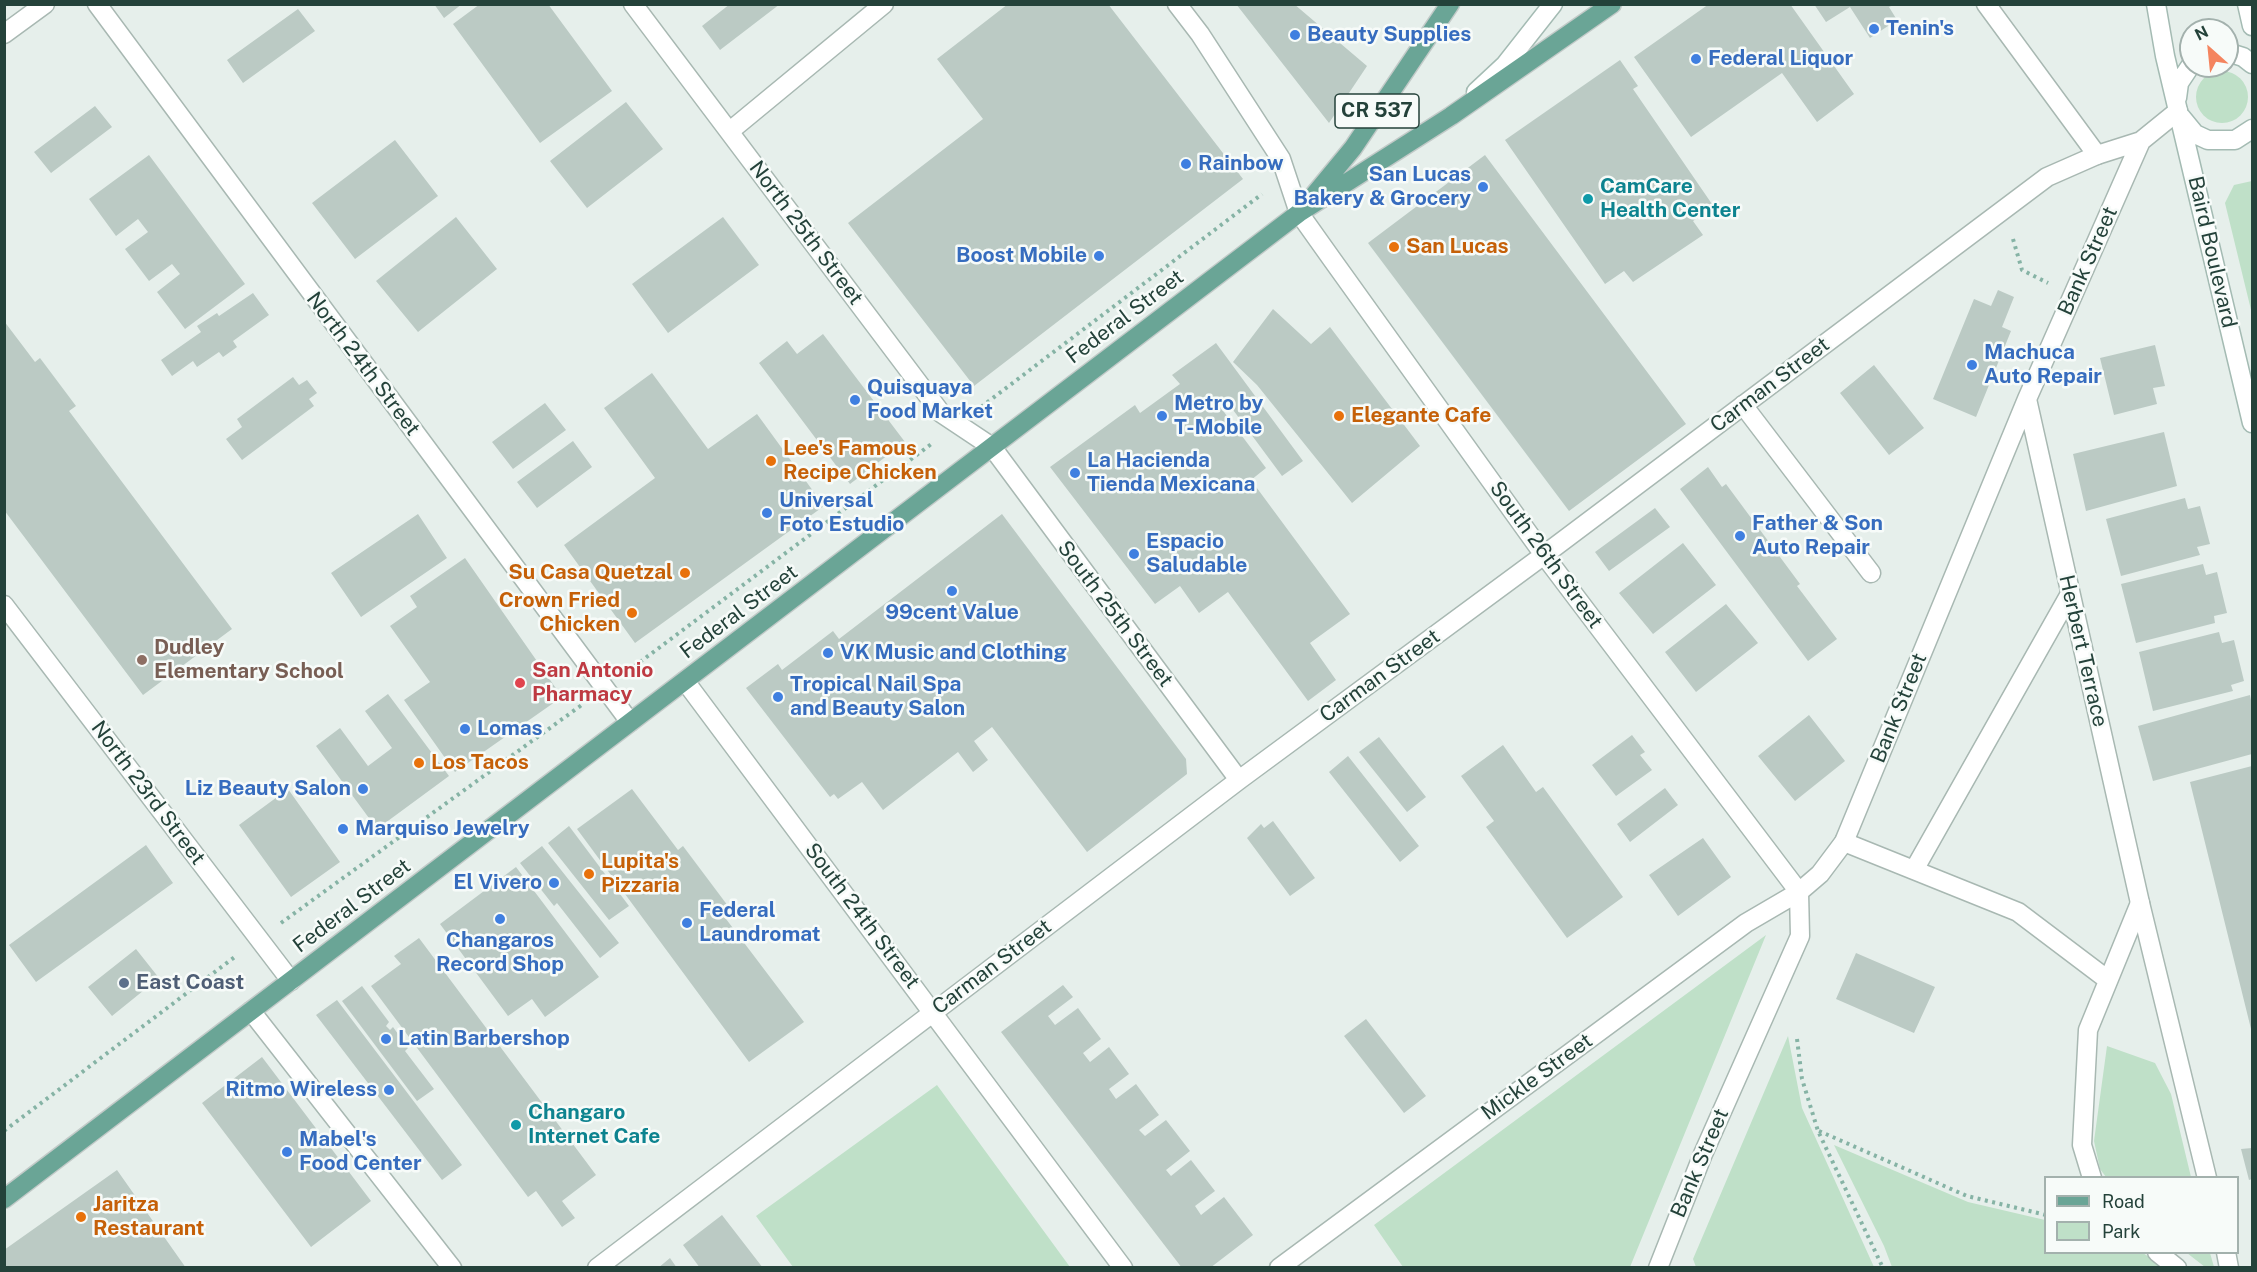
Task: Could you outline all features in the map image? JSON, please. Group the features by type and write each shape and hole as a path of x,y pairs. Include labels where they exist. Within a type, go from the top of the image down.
{"main road":[{"name":"Federal Street","path":"1299,213 1353,148 1450,4"},
{"name":"Federal Street","path":"4,1199 1299,213 1450,116 1612,4"}],"street":[{"path":"4,34 45,4"},
{"name":"North 24th Street","path":"97,4 630,722"},
{"name":"North 25th Street","path":"633,4 941,413 992,447"},
{"path":"730,131 884,4"},
{"name":"South 26th Street","path":"1176,4 1200,34 1281,159 1299,213 1544,555 1799,892"},
{"path":"1450,116 1506,64 1552,4"},
{"path":"1986,4 2097,154"},
{"name":"Baird Boulevard","path":"2156,4 2178,110 2253,423"},
{"path":"2247,4 2253,26"},
{"path":"2239,56 2253,64"},
{"name":"Baird Boulevard","path":"2178,110 2179,83 2182,78"},
{"path":"2178,110 2195,134 2208,140 2235,140 2253,129"},
{"name":"Carman Street","path":"597,1268 1239,780 1544,555 2047,177 2097,154 2141,141 2178,110"},
{"name":"Bank Street","path":"1658,1268 1702,1154 1800,936 1799,892 1820,874 1844,842 2027,399 2141,141"},
{"name":"Herbert Terrace","path":"2027,399 2140,903 2207,1176"},
{"path":"1743,405 1871,573"},
{"name":"South 25th Street","path":"992,447 1239,780"},
{"path":"1914,870 2070,594"},
{"name":"North 23rd Street","path":"4,605 291,981"},
{"name":"South 24th Street","path":"685,681 1123,1268"},
{"path":"1844,842 2018,912 2108,980"},
{"name":"Mickle Street","path":"1279,1268 1746,923 1799,892"},
{"path":"2091,1176 2082,1145 2088,1030 2140,903"},
{"path":"251,1011 452,1268"},
{"path":"2160,1254 2177,1268"}],"path":[{"path":"4,1131 259,939 606,687 1287,176"},
{"path":"2012,232 2022,270 2049,283"},
{"path":"1797,1039 1802,1079 1818,1131 1883,1268"},
{"path":"1818,1131 1967,1196 2044,1215"}],"green space":[{"path":"2205,78 2239,78 2247,92 2246,107 2240,115 2232,121 2222,123 2212,121 2204,115 2198,107 2196,97 2198,87"},
{"path":"2252,181 2252,314 2225,203 2234,185"},
{"path":"1766,935 1630,1267 1403,1267 1374,1225"},
{"path":"1788,1036 1802,1108 1874,1267 1696,1267 1693,1259"},
{"path":"2107,1046 2155,1063 2171,1094 2191,1176 2105,1176 2100,1169 2094,1141"},
{"path":"937,1085 1070,1267 793,1267 756,1216"},
{"path":"1834,1145 1968,1202 2044,1220 2044,1254 2144,1254 2164,1267 1892,1267"},
{"path":"2188,1254 2210,1254 2214,1267 2205,1267"}],"building":[{"path":"434,4 462,4 444,18"},
{"path":"480,4 548,4 612,91 540,143 453,24"},
{"path":"730,4 780,4 720,50 702,26"},
{"path":"1008,4 1108,4 1243,179 974,386 848,223 983,119 937,59"},
{"name":"Beauty Supplies","path":"1236,4 1294,4 1367,66 1329,123"},
{"path":"1709,4 1790,4 1854,94 1817,122 1782,73 1691,137 1634,57"},
{"name":"Tenin's","path":"1814,4 1893,5 1889,7 1897,20 1870,38 1850,7 1826,22"},
{"path":"298,9 315,31 243,83 227,60"},
{"path":"1620,60 1638,86 1633,89 1714,207 1693,221 1703,235 1633,282 1624,271 1605,284 1505,140"},
{"path":"626,102 663,149 587,208 550,161"},
{"path":"95,106 112,127 51,173 34,152"},
{"path":"395,140 438,196 355,259 312,203"},
{"path":"149,155 245,284 185,329 157,292 180,274 172,264 149,281 125,249 148,232 138,219 116,236 89,199"},
{"path":"1485,155 1686,424 1569,511 1368,243"},
{"path":"456,217 497,269 418,332 376,281"},
{"path":"723,217 759,265 668,333 632,284"},
{"name":"Machuca Auto Repair","path":"1998,290 2014,297 2002,327 2011,331 1976,417 1933,399 1974,299 1991,306"},
{"path":"253,293 269,315 233,341 237,347 223,357 219,352 197,367 193,361 172,376 161,360 201,332 197,326 217,313 219,316"},
{"name":"Elegante Cafe","path":"1273,309 1311,344 1330,327 1420,446 1352,503 1257,385 1233,362"},
{"path":"4,321 35,362 40,358 76,406 69,411 232,629 143,695 4,510"},
{"path":"823,334 905,442 850,484 759,363 787,341 797,354"},
{"path":"1216,343 1303,461 1282,476 1225,399 1218,404 1266,468 1251,480 1350,614 1310,643 1336,680 1308,701 1228,592 1199,613 1180,586 1155,604 1050,467 1135,405 1140,413 1180,384 1172,375"},
{"path":"2155,345 2165,386 2153,388 2157,404 2114,415 2100,358"},
{"path":"1874,365 1924,428 1889,455 1840,393"},
{"path":"652,373 708,449 757,414 824,506 635,643 564,545 655,478 604,408"},
{"path":"293,377 299,385 307,380 317,393 309,399 314,406 242,460 226,439 242,427 237,419"},
{"path":"545,403 566,430 513,469 492,442"},
{"path":"2164,432 2177,486 2086,511 2073,454"},
{"path":"573,441 592,467 537,508 517,482"},
{"name":"Father & Son Auto Repair","path":"1708,467 1722,487 1726,484 1800,584 1797,586 1837,639 1808,661 1680,489"},
{"path":"2185,498 2188,509 2200,506 2210,544 2197,547 2200,555 2121,576 2106,519"},
{"path":"1655,508 1670,527 1609,571 1595,552"},
{"path":"418,514 447,558 361,617 331,573"},
{"path":"1002,514 1186,759 1187,774 1087,852 992,727 974,741 988,760 973,772 958,752 883,810 862,782 838,799 834,794 830,797 746,688 778,664 782,670 833,631 839,639"},
{"path":"1683,543 1716,585 1653,634 1619,593"},
{"path":"465,558 562,697 455,772 404,700 430,682 390,626 417,607 410,596"},
{"path":"2203,564 2206,575 2217,572 2227,613 2214,616 2215,623 2136,643 2121,584"},
{"path":"1726,604 1758,643 1696,692 1665,652"},
{"path":"2219,632 2222,643 2234,640 2244,681 2231,685 2233,691 2153,711 2139,652"},
{"path":"388,694 449,776 377,829 316,746 340,728 368,766 392,748 365,711"},
{"path":"2250,695 2252,754 2153,781 2138,726"},
{"path":"1809,715 1845,761 1795,801 1758,756"},
{"path":"1632,735 1645,752 1640,755 1652,770 1616,796 1592,765"},
{"path":"1379,737 1426,797 1407,812 1359,752"},
{"path":"1503,745 1536,792 1543,787 1623,897 1567,938 1486,827 1494,821 1461,776"},
{"path":"1348,756 1419,846 1400,862 1329,772"},
{"path":"2252,766 2252,1033 2190,782"},
{"path":"1665,788 1678,805 1630,842 1617,824"},
{"path":"288,789 340,862 291,897 239,825"},
{"name":"Federal Laundromat","path":"632,789 678,850 683,846 728,906 720,911 804,1022 749,1062 577,829"},
{"path":"1273,821 1315,878 1290,896 1247,838 1261,824 1264,828"},
{"name":"Lupita's Pizzaria","path":"569,826 629,906 609,920 548,843"},
{"path":"1703,838 1731,877 1678,916 1649,875"},
{"path":"146,845 173,883 36,982 9,945"},
{"name":"El Vivero","path":"542,846 619,943 600,958 557,903 554,906 520,863"},
{"path":"516,867 599,977 545,1017 532,999 508,1016 440,924"},
{"name":"Changaro Internet Cafe","path":"419,938 596,1175 562,1201 575,1218 562,1227 536,1191 528,1197 371,986 401,964 394,956"},
{"name":"East Coast","path":"136,949 159,978 112,1016 88,987"},
{"path":"1856,953 1935,987 1914,1033 1836,999"},
{"path":"1063,985 1073,997 1048,1016 1055,1025 1078,1008 1101,1039 1083,1053 1090,1062 1109,1047 1129,1074 1109,1089 1116,1099 1136,1084 1159,1115 1139,1130 1145,1136 1166,1120 1190,1151 1166,1170 1171,1176 1191,1160 1215,1191 1195,1206 1201,1215 1224,1197 1253,1235 1210,1268 1182,1268 1001,1032"},
{"name":"Latin Barbershop","path":"362,986 389,1022 386,1026 390,1030 393,1027 408,1048 405,1051 434,1089 417,1101 342,1001"},
{"name":"Ritmo Wireless","path":"337,1000 462,1165 442,1180 316,1015"},
{"path":"1366,1019 1426,1096 1404,1113 1344,1036"},
{"name":"Mabel's Food Center","path":"262,1057 371,1201 311,1247 202,1103"},
{"path":"2252,1148 2252,1179 2249,1180 2241,1149"},
{"path":"117,1170 186,1268 4,1268 4,1250"},
{"path":"722,1215 763,1268 700,1268 683,1245"},
{"path":"670,1258 677,1268 658,1268"}],"place":[{"name":"Tenin's","path":"1874,29"},
{"name":"Beauty Supplies","path":"1295,35"},
{"name":"Federal Liquor","path":"1696,59"},
{"name":"Rainbow","path":"1186,164"},
{"name":"San Lucas Bakery & Grocery","path":"1483,187"},
{"name":"CamCare Health Center","path":"1588,199"},
{"name":"San Lucas","path":"1394,247"},
{"name":"Boost Mobile","path":"1099,256"},
{"name":"Machuca Auto Repair","path":"1972,365"},
{"name":"Quisquaya Food Market","path":"855,400"},
{"name":"Metro by T-Mobile","path":"1162,416"},
{"name":"Elegante Cafe","path":"1339,416"},
{"name":"Lee's Famous Recipe Chicken","path":"771,461"},
{"name":"La Hacienda Tienda Mexicana","path":"1075,473"},
{"name":"Universal Foto Estudio","path":"767,513"},
{"name":"Father & Son Auto Repair","path":"1740,536"},
{"name":"Espacio Saludable","path":"1134,554"},
{"name":"Su Casa Quetzal","path":"685,573"},
{"name":"99cent Value","path":"952,591"},
{"name":"Crown Fried Chicken","path":"632,613"},
{"name":"VK Music and Clothing","path":"828,653"},
{"name":"Dudley Elementary School","path":"142,660"},
{"name":"San Antonio Pharmacy","path":"520,683"},
{"name":"Tropical Nail Spa and Beauty Salon","path":"778,697"},
{"name":"Lomas","path":"465,729"},
{"name":"Los Tacos","path":"419,763"},
{"name":"Liz Beauty Salon","path":"363,789"},
{"name":"Marquiso Jewelry","path":"343,829"},
{"name":"Lupita's Pizzaria","path":"589,874"},
{"name":"El Vivero","path":"554,883"},
{"name":"Changaros Record Shop","path":"500,919"},
{"name":"Federal Laundromat","path":"687,923"},
{"name":"East Coast","path":"124,983"},
{"name":"Latin Barbershop","path":"386,1039"},
{"name":"Ritmo Wireless","path":"389,1090"},
{"name":"Changaro Internet Cafe","path":"516,1125"},
{"name":"Mabel's Food Center","path":"287,1152"},
{"name":"Jaritza Restaurant","path":"81,1217"}]}
